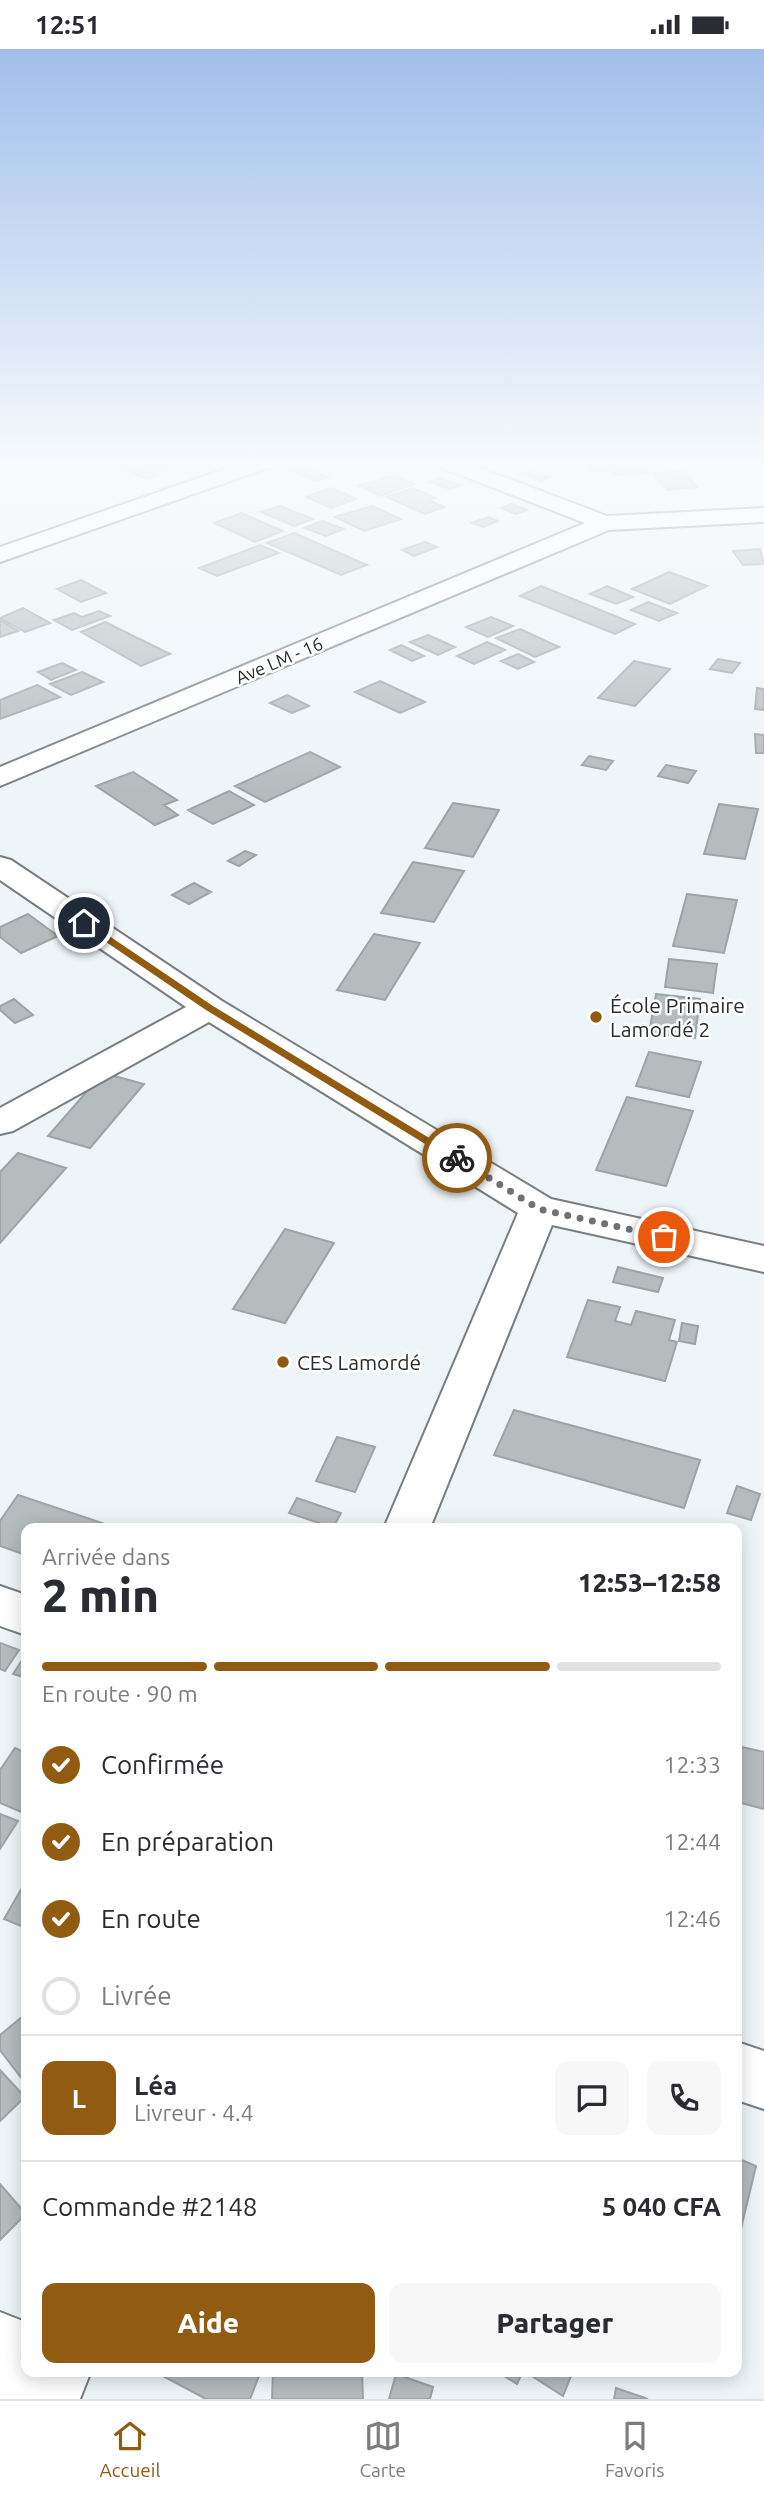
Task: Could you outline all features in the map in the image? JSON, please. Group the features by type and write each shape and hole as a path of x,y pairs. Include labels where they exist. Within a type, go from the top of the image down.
{"street":[{"name":"Ave LM - 16","path":"0,777 494,570"},
{"path":"0,866 210,1008 539,1209 764,1259"},
{"path":"0,1123 210,1008"},
{"path":"409,1523 539,1209"},
{"path":"0,1605 21,1614"},
{"path":"742,2073 764,2080"},
{"path":"0,2344 33,2399"},
{"path":"47,2399 56,2377"}],"building":[{"path":"203,570 234,570 217,576"},
{"path":"329,570 355,570 341,575"},
{"path":"669,572 707,586 670,604 632,589"},
{"path":"81,580 106,593 81,602 57,589"},
{"path":"541,586 635,624 615,634 520,596"},
{"path":"607,586 633,597 616,604 590,594"},
{"path":"648,602 677,613 659,621 631,610"},
{"path":"23,608 50,623 25,632 0,618"},
{"path":"99,611 110,616 72,630 54,620 74,613 82,617"},
{"path":"491,617 513,626 488,637 466,627"},
{"path":"0,620 18,631 0,637"},
{"path":"105,622 170,654 141,666 81,632"},
{"path":"520,629 559,647 535,657 496,638"},
{"path":"428,635 455,647 438,655 410,642"},
{"path":"487,642 505,650 474,664 457,656"},
{"path":"401,645 424,656 412,661 390,650"},
{"path":"518,654 534,662 518,669 501,661"},
{"path":"718,659 740,663 732,673 710,669"},
{"path":"634,661 670,669 635,706 598,698"},
{"path":"62,663 76,670 51,680 38,672"},
{"path":"82,672 103,682 71,695 50,684"},
{"path":"380,681 425,702 400,713 355,692"},
{"path":"37,685 60,697 0,719 0,700"},
{"path":"757,688 764,689 764,710 755,709"},
{"path":"287,695 309,706 292,713 270,703"},
{"path":"755,734 764,735 764,753 756,753"},
{"path":"310,752 340,767 265,802 235,786"},
{"path":"589,756 613,761 606,770 582,765"},
{"path":"666,765 696,771 688,783 658,776"},
{"path":"133,772 177,800 164,805 178,815 155,825 96,786"},
{"path":"229,791 254,805 213,824 188,810"},
{"path":"453,803 499,810 473,857 425,848"},
{"path":"719,804 758,809 745,859 704,854"},
{"path":"245,851 256,855 239,866 228,861"},
{"path":"413,862 464,871 434,922 381,913"},
{"path":"194,883 211,892 189,904 172,895"},
{"path":"687,894 737,900 724,953 673,946"},
{"path":"28,914 58,936 21,953 0,937 0,927"},
{"path":"374,934 420,943 385,1000 337,990"},
{"path":"669,959 717,964 713,993 665,987"},
{"path":"656,994 700,999 695,1038 649,1033"},
{"path":"14,999 33,1015 15,1023 0,1010 0,1006"},
{"path":"649,1052 701,1062 689,1097 636,1086"},
{"path":"103,1073 144,1084 90,1148 48,1136"},
{"path":"627,1097 693,1111 666,1186 596,1170"},
{"path":"18,1153 66,1168 0,1243 0,1172"},
{"path":"285,1229 334,1243 285,1323 233,1309"},
{"path":"618,1267 663,1278 658,1292 613,1282"},
{"path":"588,1300 620,1307 615,1321 631,1325 636,1311 675,1320 669,1340 677,1342 665,1381 567,1357"},
{"path":"682,1323 698,1326 695,1344 679,1341"},
{"path":"514,1410 700,1460 684,1508 494,1455"},
{"path":"337,1437 375,1447 355,1492 316,1481"},
{"path":"737,1486 760,1494 751,1520 727,1513"},
{"path":"18,1495 102,1523 21,1523 21,1553 0,1546 0,1521"},
{"path":"297,1498 341,1513 336,1523 319,1523 289,1513"},
{"path":"0,1643 19,1650 5,1671 0,1669"},
{"path":"21,1662 21,1676 13,1674"},
{"path":"742,1747 764,1752 764,1809 742,1803"},
{"path":"15,1748 21,1751 21,1812 0,1803 0,1770"},
{"path":"0,1814 18,1821 0,1849"},
{"path":"21,1890 21,1926 4,1919"},
{"path":"21,2018 21,2077 0,2050 0,2035"},
{"path":"0,2070 21,2093 21,2101 0,2121"},
{"path":"742,2160 756,2166 742,2224"},
{"path":"0,2184 21,2208 21,2219 0,2240"},
{"path":"165,2377 259,2377 250,2399 206,2399"},
{"path":"273,2377 362,2377 363,2399 272,2399"},
{"path":"395,2377 405,2377 433,2387 430,2399 389,2399"},
{"path":"506,2377 520,2377 517,2384"},
{"path":"533,2377 571,2377 563,2396"},
{"path":"616,2388 648,2399 614,2399"}],"way so far":[{"path":"457,1158 539,1209 664,1237"}],"place":[{"name":"École Primaire Lamordé 2","path":"596,1017"},
{"name":"CES Lamordé","path":"283,1362"}],"route":[{"path":"84,923 210,1008 457,1158"}]}
